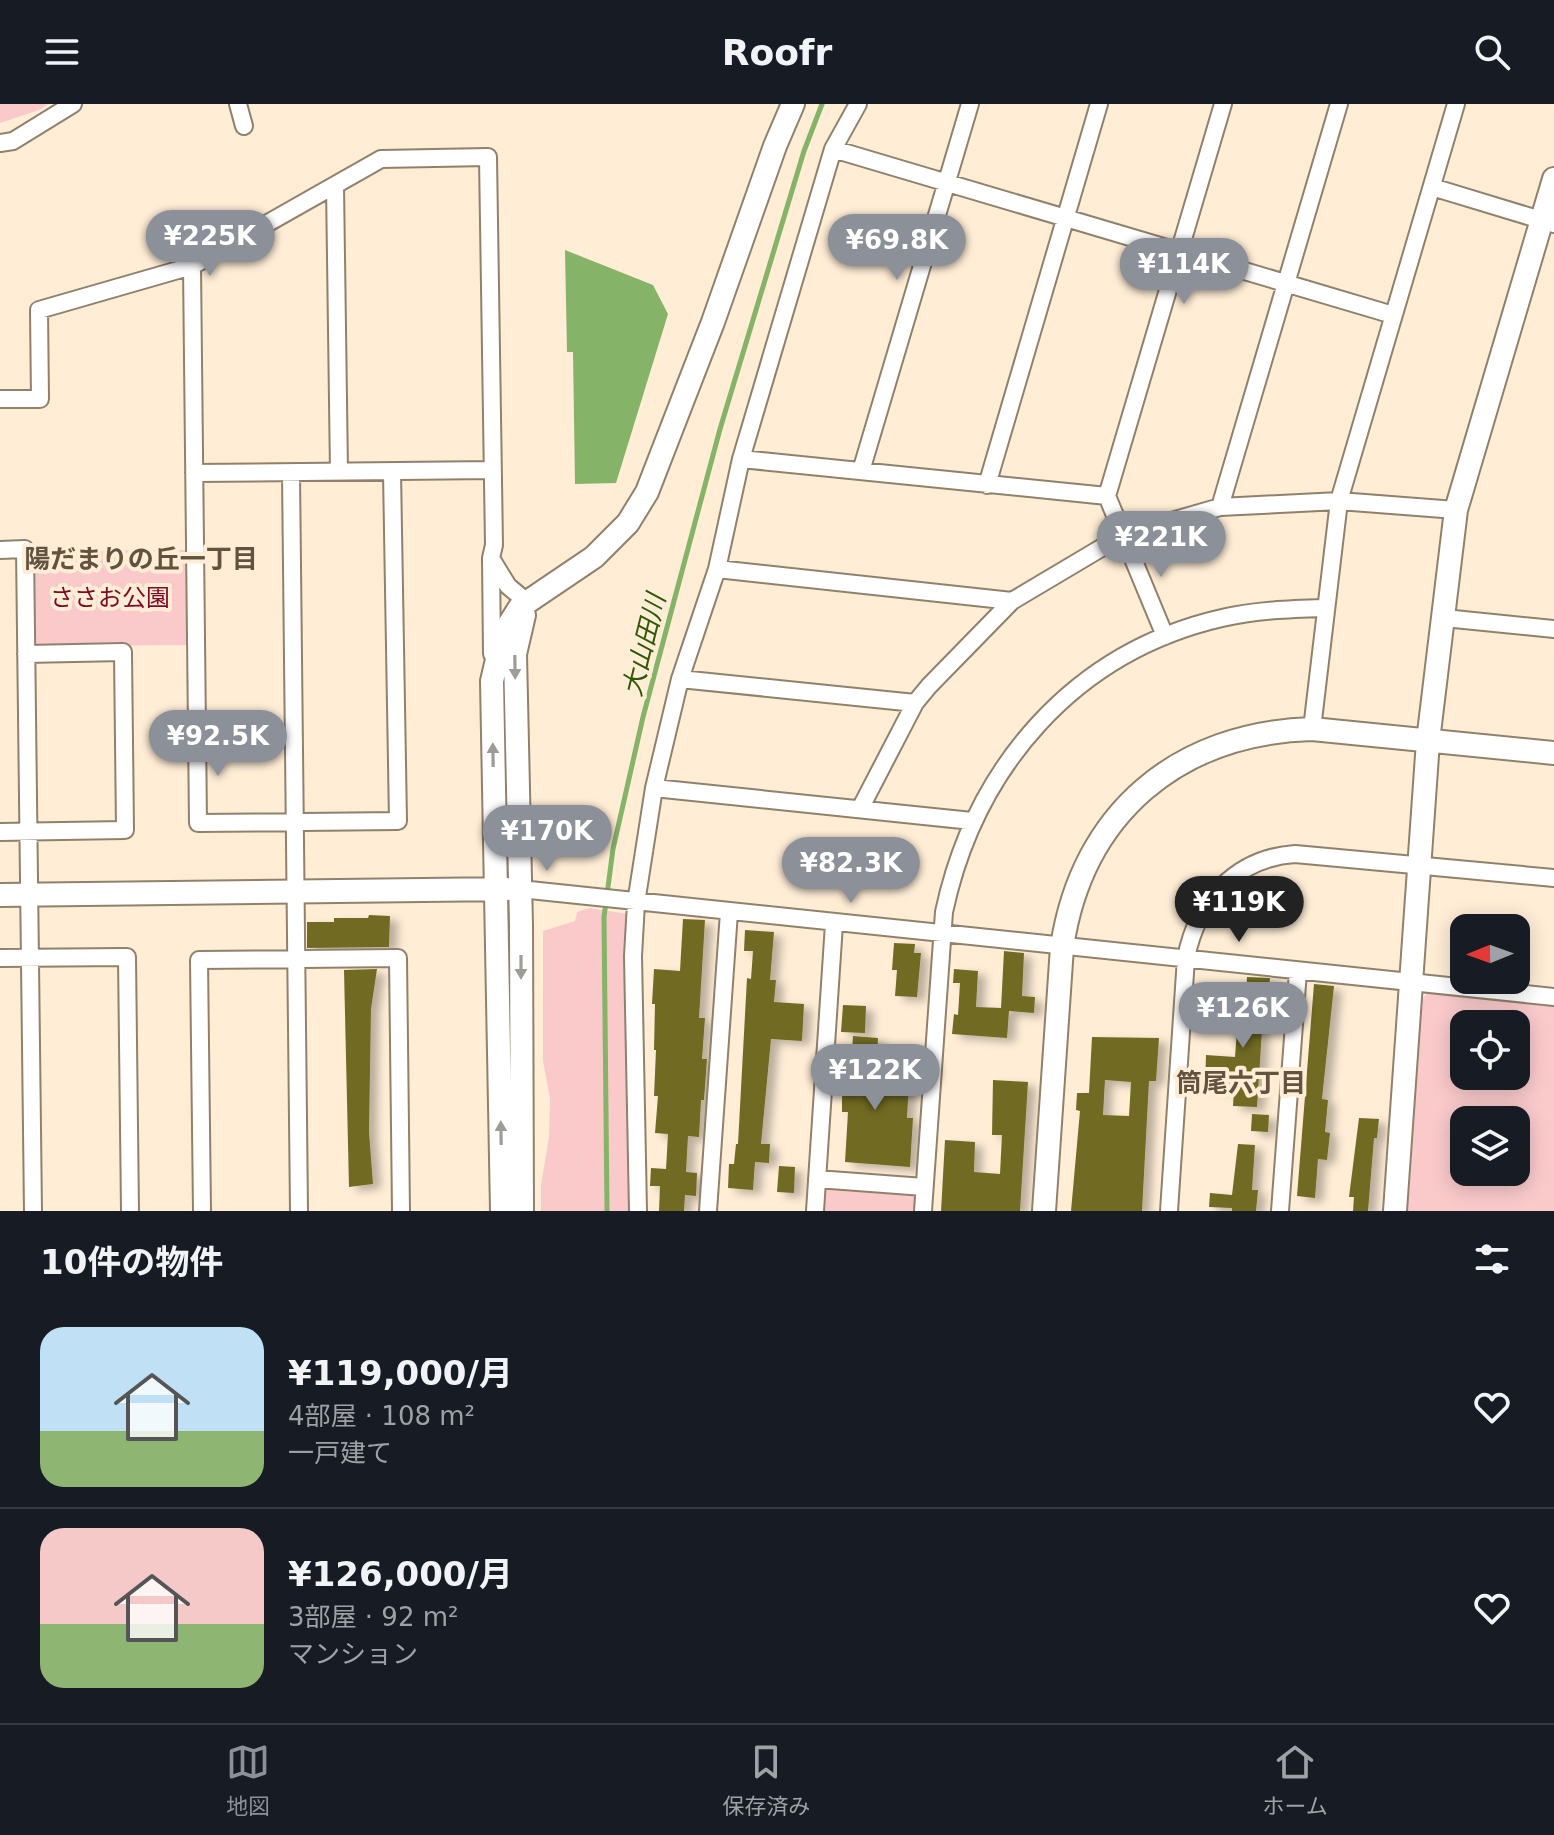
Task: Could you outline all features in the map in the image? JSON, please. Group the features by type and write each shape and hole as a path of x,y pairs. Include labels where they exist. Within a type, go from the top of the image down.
{"street":[{"path":"0,143 13,141 73,104"},
{"path":"238,104 244,126"},
{"path":"492,681 503,634 520,607 604,548 628,523 647,492 793,104"},
{"path":"638,1211 633,1007 636,903 654,788 680,679 717,569 741,459 833,149 858,104"},
{"path":"861,471 970,104"},
{"path":"987,485 1099,104"},
{"path":"1165,636 1107,496 1223,104"},
{"path":"1220,507 1339,104"},
{"path":"1312,729 1339,501 1456,104"},
{"path":"833,149 1393,315"},
{"path":"0,399 40,399 39,310 192,266 381,159 488,157 494,545 491,558 492,681 502,1211"},
{"path":"1395,1211 1428,741 1456,510 1548,222 1554,179"},
{"path":"335,185 339,472"},
{"path":"1432,187 1548,222"},
{"path":"192,266 198,823 398,821 392,472"},
{"path":"741,459 1107,496"},
{"path":"194,473 493,470"},
{"path":"291,473 299,1211"},
{"path":"860,809 915,703 1012,601 1123,535 1220,507 1339,501 1456,510"},
{"path":"0,550 25,549 33,1211"},
{"path":"491,558 508,586 532,598"},
{"path":"717,569 1012,601"},
{"path":"522,1211 515,654 524,613 532,598"},
{"path":"923,1211 942,934 953,872 972,821 1016,750 1066,695 1109,665 1165,636 1238,614 1325,608"},
{"path":"1444,618 1554,629"},
{"path":"0,832 125,830 123,652 26,654"},
{"path":"680,679 915,703"},
{"path":"1044,1211 1066,920 1083,873 1110,828 1135,797 1170,770 1217,746 1260,733 1312,729 1554,753"},
{"path":"654,788 972,821"},
{"path":"1169,1211 1186,958 1191,935 1205,906 1228,880 1267,859 1295,854 1554,878"},
{"path":"0,895 520,889 1554,997"},
{"path":"708,1211 729,912"},
{"path":"815,1211 834,924"},
{"path":"0,958 127,957 130,1211"},
{"path":"202,1211 199,960 398,958 401,1211"},
{"path":"1280,1211 1298,971"},
{"path":"817,1179 924,1187"}],"green space":[{"path":"0,104 48,104 0,123"},
{"name":"ささお公園","path":"187,550 189,645 37,646 32,643 31,551"},
{"path":"589,908 628,914 625,985 631,1211 541,1211 550,1099 543,1061 543,931 575,921 577,912"},
{"path":"1428,992 1554,1004 1554,1211 1407,1211 1422,999"},
{"path":"829,1187 909,1192 916,1198 915,1211 823,1211 825,1192"}],"shaded area":[{"path":"565,250 653,285 668,314 616,483 575,484 573,352 567,352"}],"building":[{"path":"369,915 390,916 389,947 307,948 307,922 334,922 334,918 368,918"},
{"path":"683,919 705,920 699,1018 705,1018 702,1059 707,1059 704,1100 701,1100 699,1137 688,1136 686,1172 697,1173 696,1196 685,1195 684,1211 659,1211 660,1186 650,1186 651,1168 666,1169 668,1134 655,1133 658,1096 654,1096 654,969 680,971"},
{"path":"745,930 774,932 770,980 776,980 774,1002 804,1004 802,1041 771,1039 761,1144 770,1144 769,1163 755,1162 753,1190 728,1188 729,1164 734,1164 738,1144 747,978 751,979 753,951 744,951"},
{"path":"894,943 915,944 914,953 921,953 917,997 895,996 897,970 892,970"},
{"path":"1004,951 1024,953 1022,996 1035,997 1034,1013 1009,1011 1007,1038 952,1034 954,1014 958,1015 960,983 953,983 954,969 978,971 976,1007 1001,1008"},
{"path":"377,969 371,1009 369,1132 373,1184 349,1187 344,970"},
{"path":"1247,977 1270,978 1266,1015 1263,1015 1257,1107 1233,1106 1234,1089 1205,1087 1206,1055 1235,1057 1238,1016 1245,1016"},
{"path":"1314,984 1334,986 1322,1099 1328,1100 1325,1132 1330,1133 1327,1160 1318,1159 1315,1198 1297,1196"},
{"path":"843,1005 866,1006 865,1033 841,1032"},
{"path":"853,1036 878,1038 876,1081 909,1082 907,1118 913,1118 910,1167 845,1162 848,1112 842,1112 843,1080 850,1081"},
{"path":"1092,1037 1159,1038 1156,1081 1149,1081 1142,1211 1071,1211 1080,1111 1076,1110 1077,1093 1089,1093","holes":["1105,1080 1131,1082 1129,1116 1103,1115"]},
{"path":"993,1080 1028,1082 1020,1211 941,1211 945,1140 975,1142 974,1172 1000,1174 1002,1135 992,1135"},
{"path":"1252,1114 1269,1115 1268,1132 1251,1131"},
{"path":"1359,1118 1379,1119 1377,1138 1374,1138 1368,1211 1353,1211 1354,1197 1349,1197"},
{"path":"1238,1144 1255,1145 1252,1190 1258,1190 1256,1211 1209,1207 1210,1193 1232,1195"},
{"path":"779,1166 795,1167 794,1193 777,1192"}],"waterway":[{"name":"大山田川","path":"607,1211 604,917 613,849 643,717 720,429 804,151 822,104"}],"district":[{"name":"陽だまりの丘一丁目","path":"141,559"},
{"name":"筒尾六丁目","path":"1241,1083"}]}
